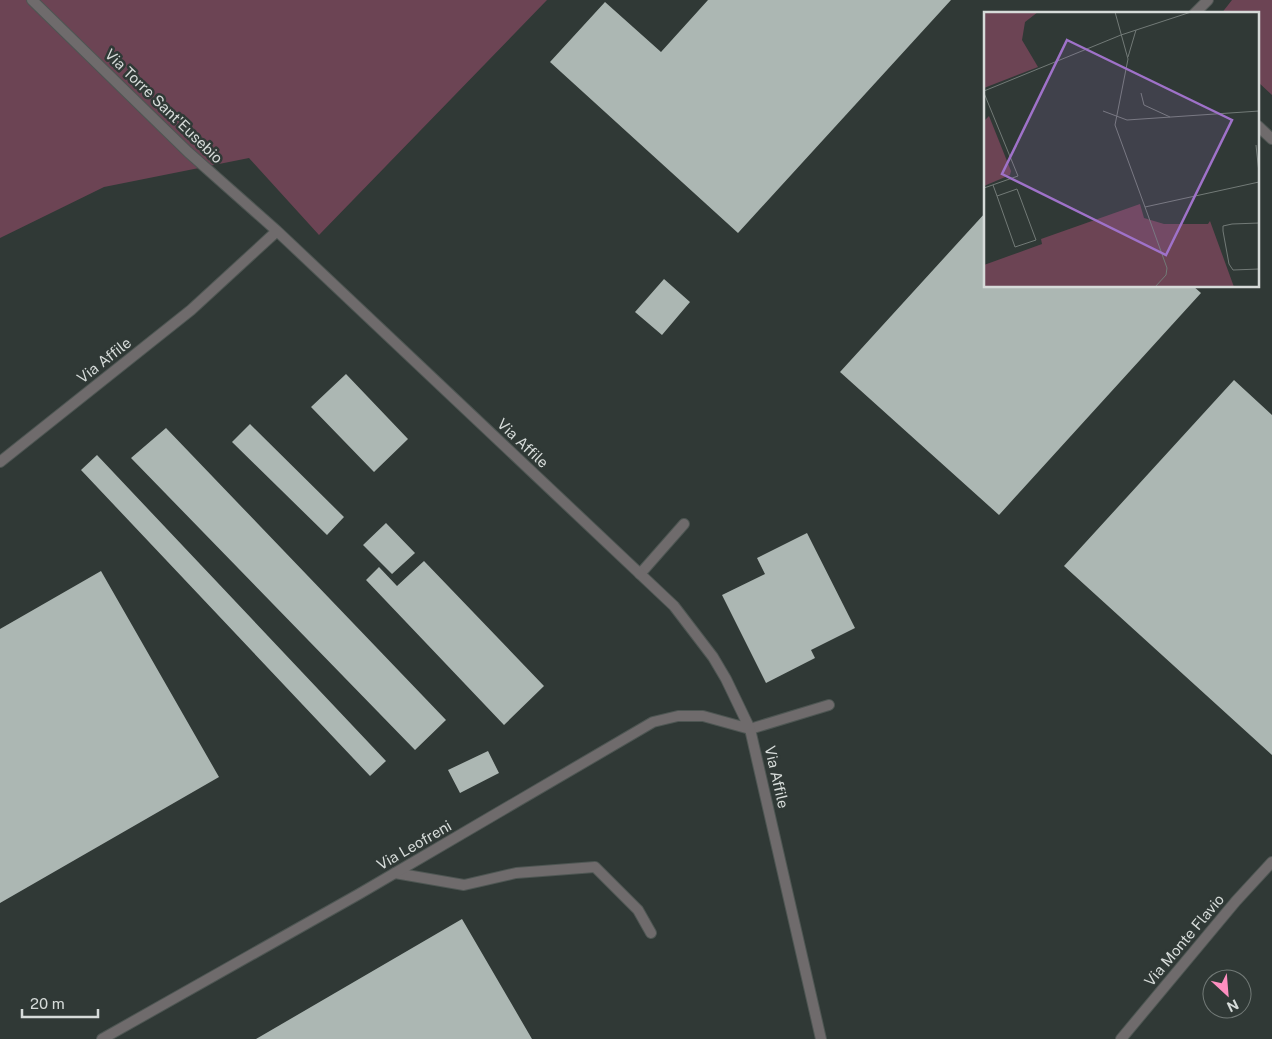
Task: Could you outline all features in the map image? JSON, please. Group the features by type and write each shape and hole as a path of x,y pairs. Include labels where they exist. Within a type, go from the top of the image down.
{"street":[{"name":"Via Torre Sant'Eusebio","path":"32,0 188,152 277,231"},
{"path":"1196,12 1208,0"},
{"path":"1260,128 1272,139"},
{"name":"Via Affile","path":"0,462 191,310 277,231 674,606 713,657 750,729 821,1039"},
{"path":"640,574 684,524"},
{"path":"750,729 829,705"},
{"name":"Via Leofreni","path":"102,1039 396,873 653,722 678,716 703,716 750,729"},
{"name":"Via Monte Flavio","path":"1121,1039 1236,901 1272,862"},
{"path":"396,873 464,884 516,872 596,867 638,910 651,933"}],"shaded area":[{"path":"0,0 547,0 319,235 249,158 104,187 0,238"},
{"path":"1232,0 1272,0 1272,95 1260,84 1260,12 1223,12"}],"building":[{"path":"708,0 951,0 738,233 550,62 605,2 661,52"},
{"path":"984,214 984,288 1195,288 1201,293 999,515 840,372"},
{"path":"664,279 690,302 662,335 635,312"},
{"path":"346,374 408,439 374,472 311,407"},
{"path":"1234,380 1272,415 1272,755 1064,566"},
{"path":"250,424 344,517 327,535 232,442"},
{"path":"166,428 446,720 415,750 131,458"},
{"path":"97,455 386,761 370,776 81,470"},
{"path":"386,523 415,553 392,574 363,545"},
{"path":"807,533 855,628 811,650 815,658 766,683 722,595 765,574 757,558"},
{"path":"424,561 544,686 504,725 366,580 379,567 397,586"},
{"path":"101,571 219,777 0,903 0,629"},
{"path":"488,751 499,773 460,793 448,770"},
{"path":"462,919 532,1039 256,1039"}]}
